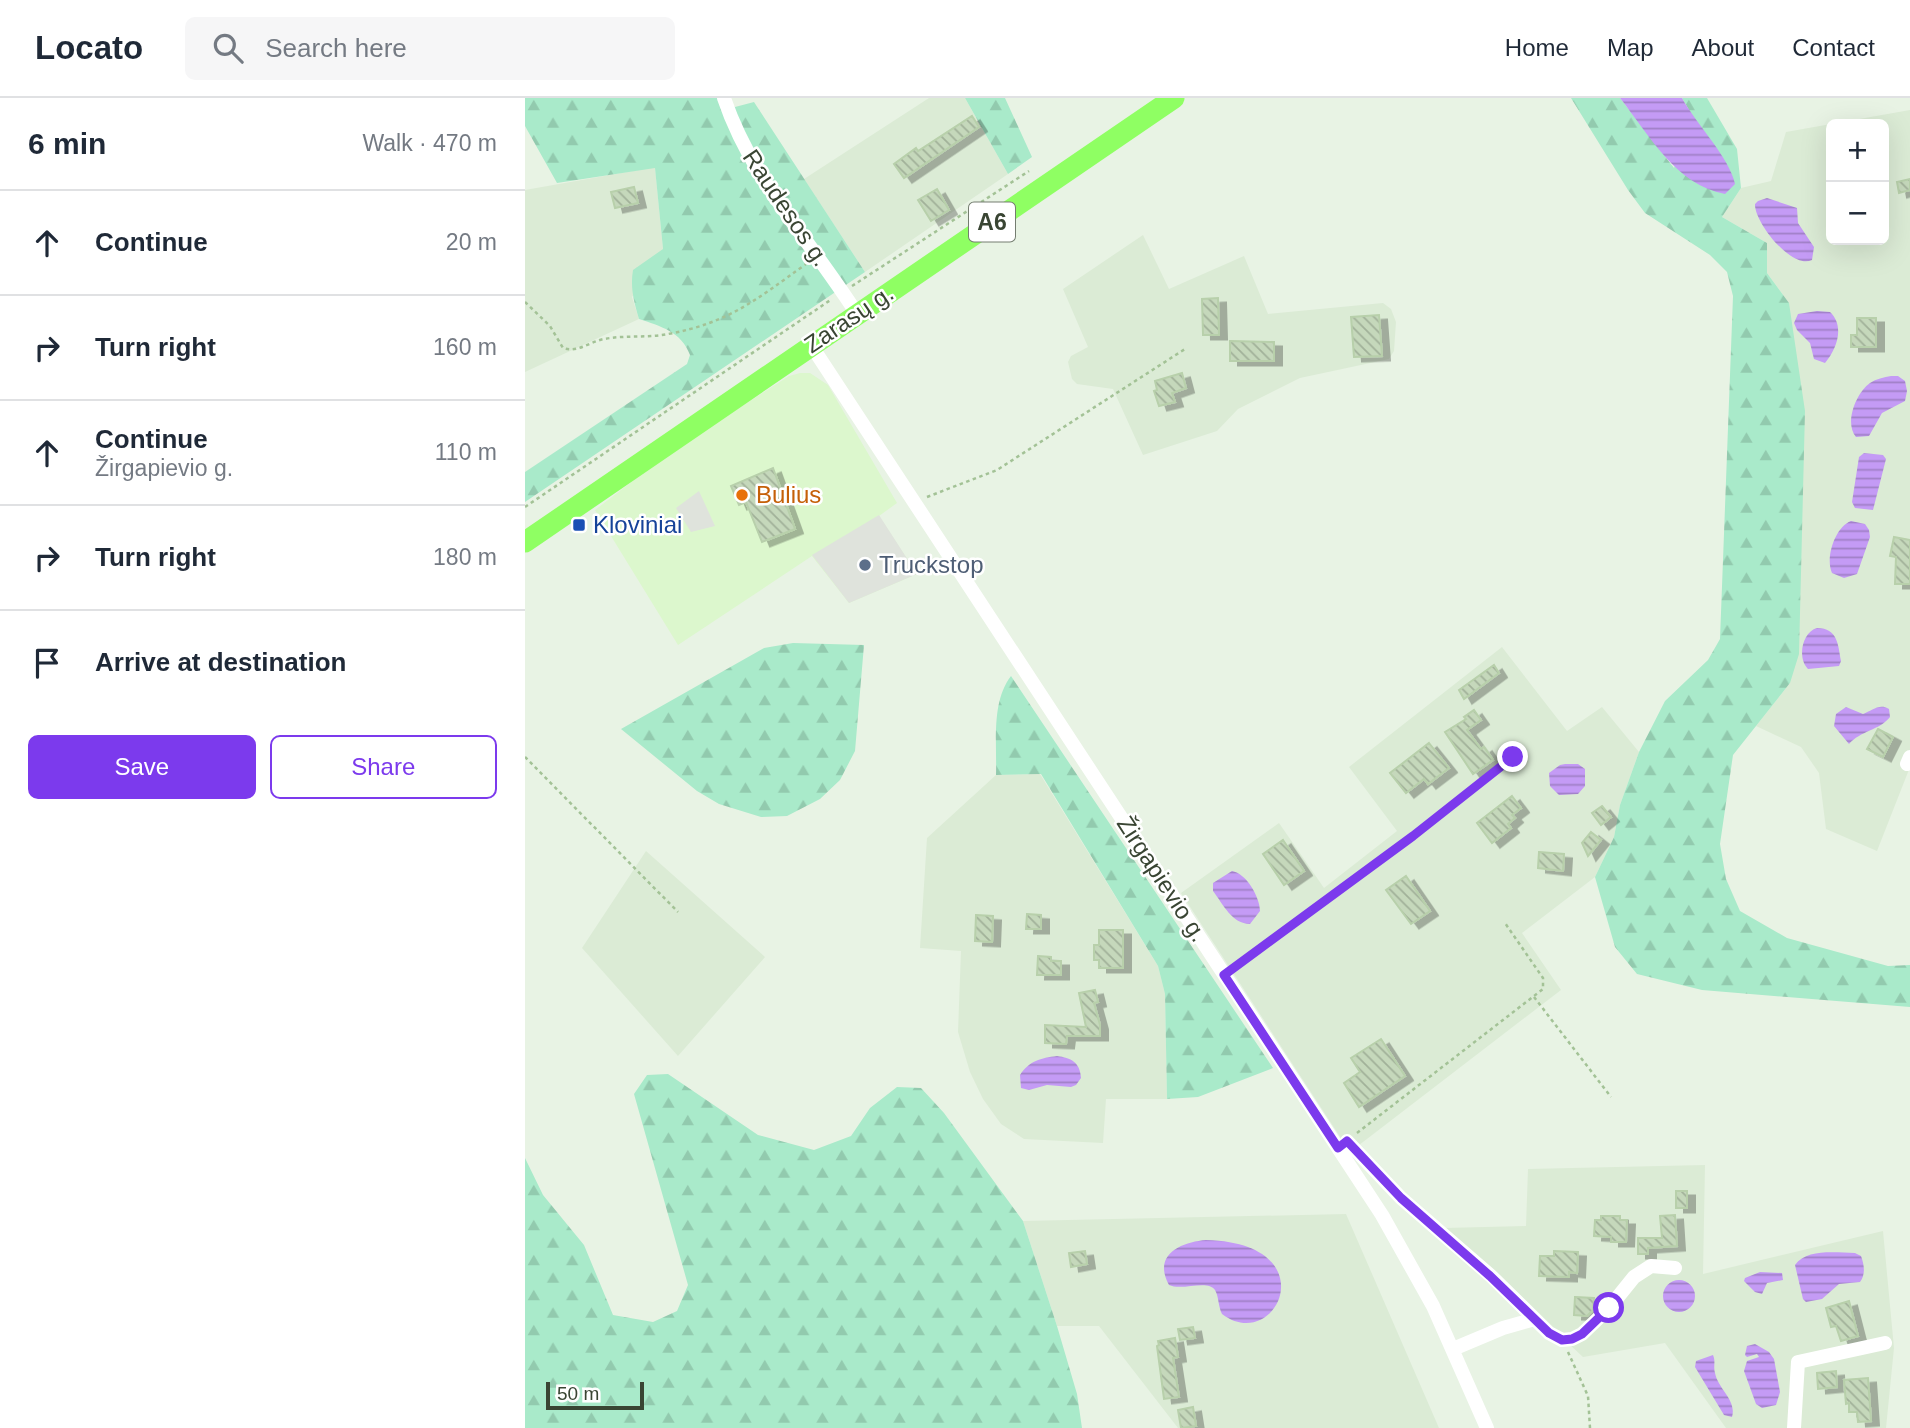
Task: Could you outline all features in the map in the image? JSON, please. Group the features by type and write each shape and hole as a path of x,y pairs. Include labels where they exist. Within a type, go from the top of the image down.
{"highway":[{"name":"Zarasų g.","path":"525,542 1174,98"}],"street":[{"name":"Raudesos g.","path":"724,98 735,131 782,207 857,314"},
{"name":"Žirgapievio g.","path":"811,345 1382,1215 1409,1261 1453,1349 1487,1428"},
{"path":"1347,1141 1401,1198 1490,1276 1549,1333 1562,1340 1582,1334 1609,1308 1634,1276 1651,1266 1675,1268"},
{"path":"1453,1349 1503,1328 1535,1319"},
{"path":"1794,1428 1798,1362 1885,1343"}],"path":[{"path":"525,507 843,292 1029,171"},
{"path":"525,302 549,326 563,348 571,351 603,339 667,334 714,323 743,310 817,256"},
{"path":"914,503 997,470 1185,349"},
{"path":"525,757 678,912"},
{"path":"1224,975 1413,836 1513,757"},
{"path":"1347,1141 1543,989 1543,978 1504,923"},
{"path":"1534,997 1611,1097"},
{"path":"1562,1340 1588,1396 1590,1428"}],"shaded area":[{"path":"929,98 965,98 1008,174 865,272 804,179"},
{"path":"1620,98 1682,98 1727,163 1735,184 1725,194 1692,180 1665,156"},
{"path":"1910,110 1910,767 1877,851 1826,829 1819,773 1801,747 1756,726 1790,683 1789,303 1767,273 1767,243 1722,217 1741,188 1771,181 1786,132 1826,125 1826,245 1889,245 1889,119 1859,119"},
{"path":"655,167 663,249 632,297 639,319 525,372 525,190"},
{"path":"1767,198 1797,208 1798,223 1814,247 1812,260 1794,258 1767,232 1756,212 1755,204"},
{"path":"1143,235 1169,289 1244,256 1268,314 1383,303 1391,309 1396,322 1394,351 1389,359 1300,378 1238,409 1217,431 1143,455 1113,389 1077,384 1072,379 1068,362 1071,356 1088,347 1063,289"},
{"path":"1830,312 1837,324 1836,344 1825,363 1814,359 1810,343 1794,323 1798,314"},
{"path":"810,373 828,385 897,503 879,516 917,574 849,603 812,556 678,645 595,510 669,453 789,376"},
{"path":"1898,376 1905,381 1905,401 1882,413 1869,436 1856,437 1851,416 1860,394 1872,382"},
{"path":"1864,453 1883,455 1886,459 1873,510 1855,508 1852,502 1859,457"},
{"path":"699,491 715,526 691,532 676,508"},
{"name":"Truckstop","path":"879,515 917,574 849,603 812,555"},
{"path":"1851,521 1865,524 1870,537 1857,574 1844,578 1832,573 1830,559 1836,536 1845,524"},
{"path":"1817,628 1829,631 1836,638 1841,661 1839,666 1808,669 1805,664 1802,652 1805,640 1812,630"},
{"path":"1502,647 1567,731 1602,707 1639,752 1620,805 1614,837 1595,877 1522,933 1561,990 1350,1152 1181,893 1279,823 1324,888 1397,831 1349,767"},
{"path":"1846,707 1863,714 1885,707 1889,709 1890,717 1849,744 1834,726 1836,714"},
{"path":"1565,764 1578,764 1585,769 1585,786 1578,794 1559,795 1550,786 1549,773"},
{"path":"1040,774 1158,966 1165,994 1167,1099 1106,1099 1103,1143 1024,1139 1001,1124 983,1099 970,1072 958,1032 961,951 920,948 927,838 996,775"},
{"path":"646,851 765,957 678,1056 582,948"},
{"path":"1232,871 1247,881 1258,899 1260,911 1250,924 1233,917 1213,891 1213,883"},
{"path":"1057,1056 1077,1065 1081,1078 1076,1085 1047,1085 1029,1090 1021,1088 1020,1075 1027,1066 1041,1059"},
{"path":"1705,1165 1703,1274 1883,1231 1894,1348 1886,1428 1726,1428 1665,1343 1583,1357 1444,1228 1526,1226 1528,1169"},
{"path":"1346,1214 1439,1428 1178,1428 1099,1326 1057,1326 1023,1221"},
{"path":"1206,1240 1244,1246 1268,1259 1279,1276 1280,1294 1273,1309 1260,1320 1242,1323 1222,1314 1215,1290 1207,1285 1169,1285 1164,1265 1167,1258 1179,1247"},
{"path":"1855,1253 1861,1256 1864,1266 1860,1282 1839,1284 1822,1299 1806,1302 1803,1299 1795,1265 1800,1260 1815,1254"},
{"path":"1760,1272 1782,1273 1783,1280 1767,1283 1762,1294 1755,1292 1744,1281 1745,1278"},
{"path":"1679,1280 1690,1285 1695,1296 1690,1307 1679,1312 1668,1307 1663,1296 1668,1285"},
{"path":"1755,1344 1769,1352 1774,1359 1780,1392 1776,1405 1762,1408 1756,1404 1744,1371 1747,1361 1759,1357 1757,1354 1747,1357 1745,1355 1747,1346"},
{"path":"1713,1355 1717,1379 1732,1405 1732,1417 1724,1415 1695,1367 1696,1361"}],"green space":[{"path":"525,98 722,98 735,107 754,102 865,272 525,502 525,472 687,364 690,355 676,335 639,319 633,295 633,270 663,249 655,168 557,183 525,126"},
{"path":"965,98 1005,98 1032,157 1008,174"},
{"path":"1571,98 1620,98 1674,168 1693,117 1682,98 1707,98 1737,149 1741,188 1722,217 1767,243 1767,273 1789,303 1805,411 1799,654 1790,683 1733,755 1720,844 1726,879 1740,911 1787,938 1888,966 1910,965 1910,1007 1702,990 1637,974 1615,947 1595,877 1614,837 1620,805 1639,752 1665,701 1708,660 1720,639 1733,296 1727,272 1710,255 1645,213"},
{"path":"793,643 864,645 855,751 840,780 820,799 787,816 761,817 719,804 697,791 621,729 764,648"},
{"path":"1011,676 1273,1068 1198,1097 1167,1099 1165,994 1158,966 1041,774 996,775 998,710 1000,698"},
{"path":"668,1074 758,1135 814,1150 851,1136 870,1108 897,1087 921,1088 944,1113 1023,1221 1077,1394 1082,1428 525,1428 525,1158 543,1195 584,1245 613,1315 653,1322 677,1311 688,1285 634,1094 647,1075"}],"building":[{"path":"972,116 979,127 904,178 894,164"},
{"path":"1910,179 1910,190 1899,193 1897,182"},
{"path":"634,187 638,203 615,208 611,192"},
{"path":"937,189 949,210 931,221 918,200"},
{"path":"1218,298 1219,335 1203,335 1202,299"},
{"path":"1379,315 1382,356 1354,357 1351,317"},
{"path":"1857,318 1876,318 1876,347 1851,347 1851,335 1857,335"},
{"path":"1230,341 1274,342 1274,361 1230,361"},
{"path":"1182,373 1186,388 1172,393 1175,402 1159,406 1154,391 1157,390 1155,381"},
{"path":"773,468 795,529 762,542 746,502 739,505 731,486"},
{"path":"1894,537 1910,540 1910,584 1895,584 1896,557 1890,556"},
{"path":"1494,665 1499,673 1464,699 1459,690"},
{"path":"1474,710 1481,720 1467,730 1493,760 1473,774 1445,732 1466,719 1464,717"},
{"path":"1878,729 1893,737 1883,757 1867,749"},
{"path":"1429,743 1449,768 1428,784 1424,779 1406,793 1390,773"},
{"path":"1512,796 1521,808 1512,815 1515,818 1508,824 1511,828 1492,843 1477,823"},
{"path":"1602,806 1611,817 1601,825 1592,813"},
{"path":"1591,832 1601,840 1588,856 1582,843"},
{"path":"1283,840 1304,871 1284,885 1263,854"},
{"path":"1539,852 1564,854 1563,871 1538,868"},
{"path":"1406,876 1430,911 1411,924 1386,890"},
{"path":"1027,914 1041,915 1041,929 1026,929"},
{"path":"976,915 993,916 992,942 975,941"},
{"path":"1099,930 1123,930 1123,968 1099,968 1099,960 1094,960 1094,945 1099,945"},
{"path":"1038,956 1051,957 1051,961 1061,961 1061,975 1037,975"},
{"path":"1095,990 1098,1002 1094,1003 1100,1036 1067,1036 1066,1044 1045,1043 1045,1025 1086,1027 1079,993"},
{"path":"1381,1039 1405,1076 1359,1107 1344,1083 1360,1072 1351,1058"},
{"path":"1676,1191 1687,1191 1687,1208 1676,1208"},
{"path":"1675,1215 1677,1246 1648,1248 1648,1254 1638,1254 1638,1238 1662,1238 1660,1216"},
{"path":"1601,1216 1620,1216 1620,1220 1627,1220 1626,1242 1611,1242 1611,1237 1594,1236 1595,1220 1601,1220"},
{"path":"1085,1251 1087,1264 1071,1267 1069,1253"},
{"path":"1554,1251 1578,1252 1577,1273 1569,1272 1569,1277 1539,1276 1540,1256 1554,1256"},
{"path":"1575,1297 1594,1298 1593,1310 1587,1316 1574,1315"},
{"path":"1849,1301 1858,1336 1841,1341 1836,1326 1831,1327 1826,1308"},
{"path":"1193,1327 1195,1338 1180,1340 1178,1329"},
{"path":"1175,1338 1178,1357 1173,1358 1179,1397 1164,1399 1157,1346 1158,1341"},
{"path":"1836,1371 1837,1387 1818,1389 1817,1373"},
{"path":"1868,1378 1871,1421 1858,1422 1857,1412 1849,1412 1849,1403 1846,1404 1844,1380"},
{"path":"1193,1407 1196,1426 1181,1428 1178,1410"}],"place":[{"name":"Bulius","path":"742,495"},
{"name":"Kloviniai","path":"579,525"},
{"name":"Truckstop","path":"865,565"}],"route":[{"path":"1513,757 1413,836 1224,975 1338,1148 1347,1141 1401,1198 1490,1276 1549,1333 1562,1340 1572,1339 1582,1334 1609,1308"}]}
